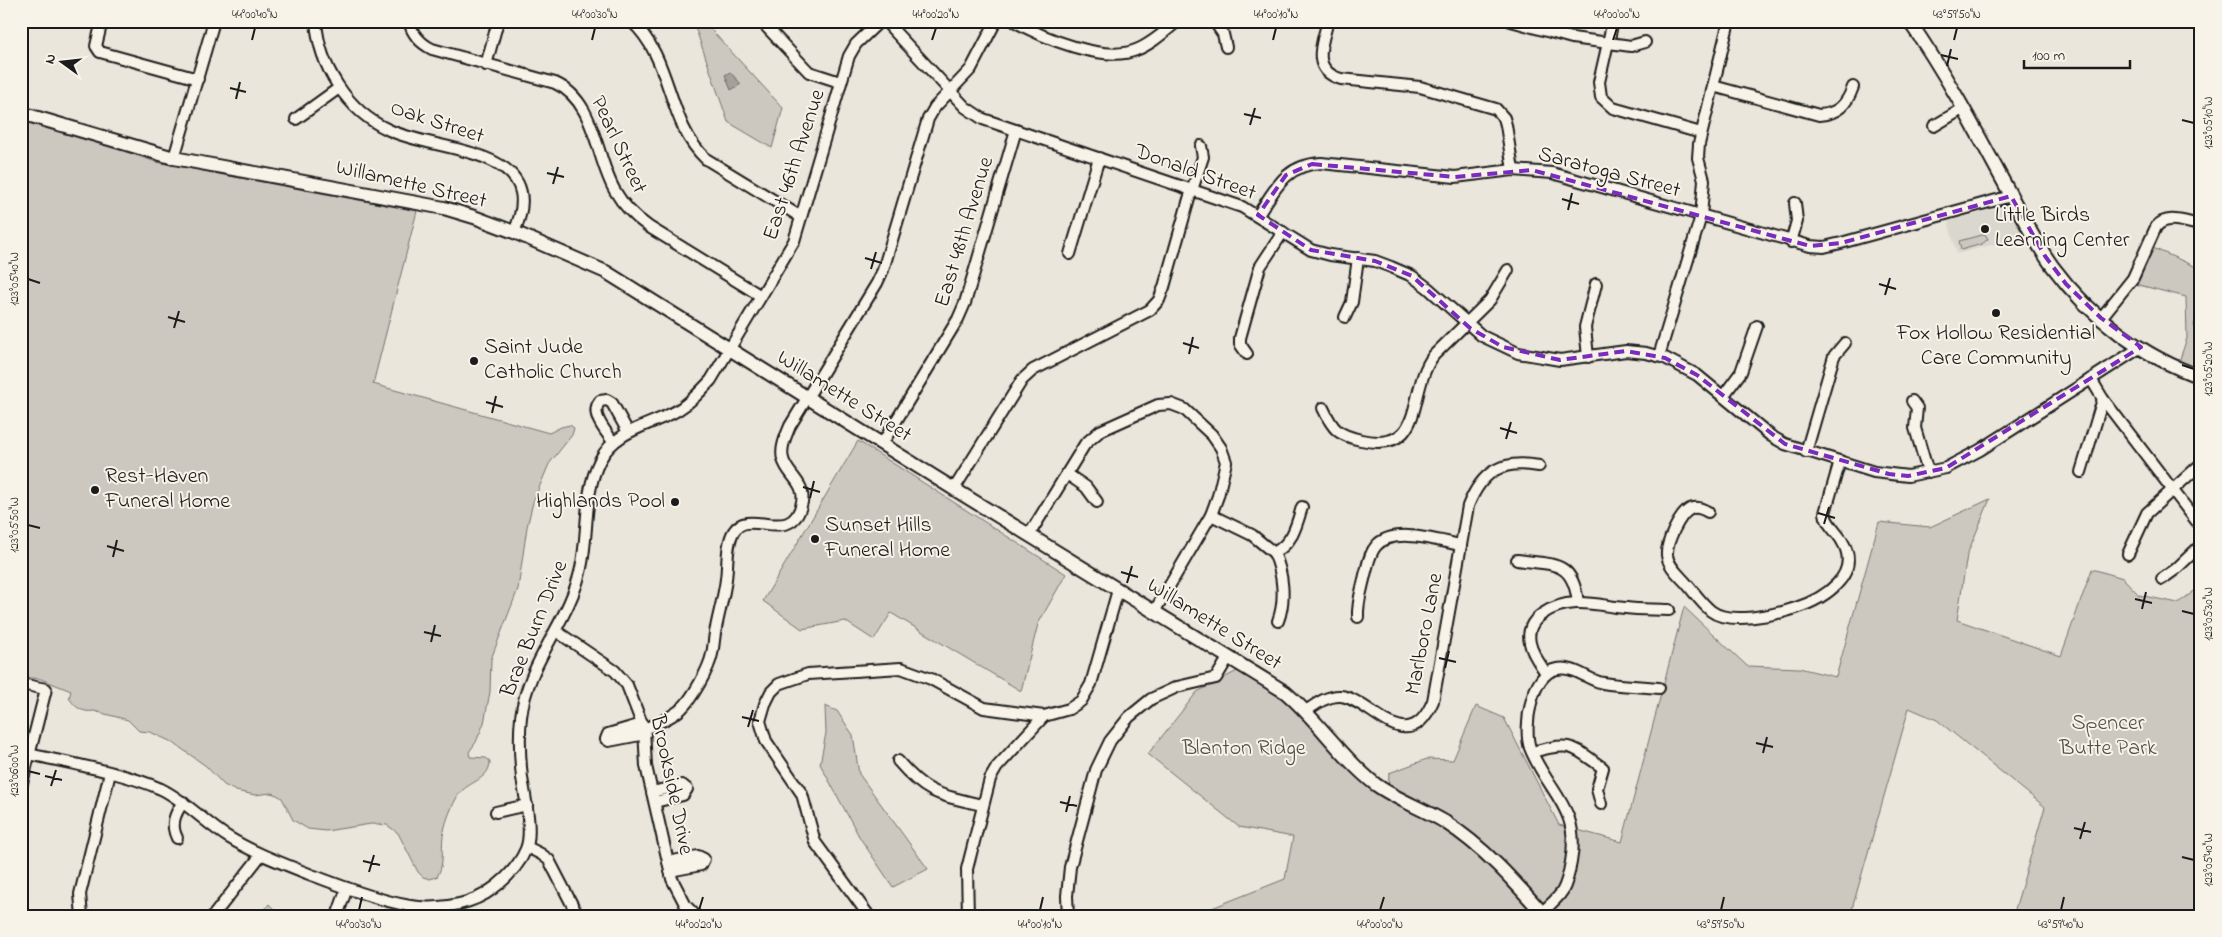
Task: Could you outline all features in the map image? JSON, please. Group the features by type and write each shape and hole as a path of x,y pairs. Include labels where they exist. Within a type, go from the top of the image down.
{"main road":[{"path":"1909,21 1951,84 2011,196 2039,246 2054,268 2080,299 2140,348 2173,366 2201,377"},
{"name":"Willamette Street","path":"21,113 174,158 444,208 514,232 606,272 1284,692 1306,710 1340,752 1358,769 1388,793 1444,822 1469,838 1489,855 1543,914"}],"street":[{"path":"102,21 96,46 100,52 198,79"},
{"path":"174,158 214,21"},
{"name":"Oak Street","path":"316,21 323,55 339,88 360,111 388,130 415,140 454,148 505,167 520,187 523,199 522,212 514,232"},
{"name":"Pearl Street","path":"409,21 414,35 426,46 438,52 567,88 583,109 614,189 623,205 649,227 761,296"},
{"path":"486,65 498,21"},
{"path":"631,21 645,35 657,55 686,134 694,148 706,159 801,217"},
{"path":"761,21 809,72 840,82"},
{"name":"East 46th Avenue","path":"730,348 794,241 849,56 856,44 880,21"},
{"name":"Donald Street","path":"885,21 950,92 974,114 1242,207 1258,215 1311,250 1330,255 1374,261 1412,276 1466,324 1494,343 1518,353 1560,360 1626,351 1659,356 1686,368 1724,395 1771,436 1786,444 1806,452 1889,474 1908,476 1946,468 1980,450 2140,348"},
{"path":"644,729 682,709 710,661 726,579 731,537 734,530 747,522 780,526 789,522 800,509 802,498 800,487 786,466 782,452 790,426 877,283 883,270 928,119 935,107 971,69 996,21"},
{"path":"1014,21 1032,31 1108,55 1123,54 1137,50 1178,21"},
{"path":"1214,21 1223,34 1226,47"},
{"path":"1328,21 1320,54 1325,70 1341,79 1420,87 1496,109 1504,118 1506,125 1513,170"},
{"path":"1511,21 1529,24 1572,38 1608,41 1631,46 1645,42"},
{"path":"1613,21 1599,82 1601,98 1609,106 1701,133"},
{"path":"1659,356 1701,216 1705,192 1698,158 1701,133 1729,21"},
{"path":"1713,86 1819,115 1834,112 1842,107 1852,87"},
{"path":"296,118 339,88"},
{"path":"1934,126 1964,108"},
{"name":"East 48th Avenue","path":"882,444 958,319 965,304 1016,130"},
{"path":"954,489 1022,380 1033,370 1150,310 1159,300 1204,154 1201,146"},
{"name":"Donald Street","path":"1070,254 1099,158"},
{"name":"Saratoga Street","path":"1258,215 1286,175 1295,169 1312,164 1455,177 1513,170 1552,173 1791,242 1824,247 2011,196"},
{"path":"1791,242 1797,221 1795,203"},
{"path":"2101,318 2133,278 2156,227 2161,222 2166,219 2200,225"},
{"path":"1248,354 1240,344 1240,338 1258,271 1283,232"},
{"path":"1345,317 1352,302 1358,258"},
{"path":"1322,408 1334,429 1343,435 1377,443 1397,439 1406,431 1409,424 1426,365 1496,293 1508,270"},
{"path":"1588,357 1585,327 1596,284"},
{"path":"1724,395 1746,362 1757,326"},
{"path":"1806,452 1834,356 1845,343"},
{"name":"Brae Burn Drive","path":"527,847 527,805 522,776 521,716 537,662 556,631 570,602 581,570 593,477 602,456 613,442 628,432 657,421 696,396 711,380 730,348"},
{"path":"2091,378 2103,399 2201,527"},
{"path":"2081,472 2103,399"},
{"path":"613,442 596,413 596,407 600,401 607,400 612,403 628,432"},
{"path":"1912,401 1917,408 1915,428 1928,472"},
{"path":"1029,535 1085,444 1100,431 1145,409 1158,405 1171,404 1184,408 1212,435 1221,448 1226,462 1218,496 1211,515 1154,612"},
{"path":"1708,512 1696,508 1688,510 1671,535 1667,557 1670,565 1711,611 1733,618 1768,615 1798,607 1826,594 1838,585 1845,571 1847,556 1842,541 1827,520 1825,513 1840,461"},
{"name":"Marlboro Lane","path":"1306,710 1321,701 1341,696 1359,703 1381,719 1396,726 1414,724 1421,720 1429,711 1434,700 1468,506 1475,488 1497,468 1522,462 1539,466"},
{"path":"2128,554 2147,513 2201,464"},
{"path":"1067,474 1086,487 1097,502"},
{"path":"1274,553 1284,547 1292,538 1302,507"},
{"path":"1211,515 1252,535 1274,553 1280,572 1283,602 1278,621"},
{"name":"Marlboro Lane","path":"1358,617 1358,606 1370,558 1379,543 1388,538 1399,536 1462,545"},
{"path":"2162,580 2201,545"},
{"path":"1518,560 1564,569 1571,576 1575,584 1578,603"},
{"path":"868,916 815,842 802,794 766,742 760,721 771,692 779,684 808,674 901,668 931,680 984,708 1044,716 1069,709 1081,701 1089,691 1118,590"},
{"path":"1546,673 1530,644 1532,626 1540,615 1552,609 1578,603 1628,609 1669,610"},
{"name":"Brookside Drive","path":"556,631 614,671 627,685 644,729 646,766 665,840 672,879 686,906 696,916"},
{"path":"1068,916 1067,896 1070,867 1093,779 1110,741 1129,717 1151,699 1178,687 1216,678 1228,658"},
{"path":"1543,914 1561,896 1565,887 1574,848 1574,835 1566,808 1532,752 1528,732 1536,686 1546,673 1556,669 1576,671 1602,683 1660,688"},
{"path":"21,684 46,689 25,753 21,787"},
{"path":"1022,713 1034,719 1029,733"},
{"path":"968,916 966,873 982,805 993,772 1044,716"},
{"path":"1532,752 1561,745 1574,747 1586,755 1603,768 1597,789 1601,804"},
{"path":"25,753 110,773 158,788 183,802 226,836 260,855 410,911 441,907 476,899 499,885 515,867 527,847 549,860 578,916"},
{"path":"898,761 913,779 926,788 942,795 982,805"},
{"path":"82,916 80,894 110,773"},
{"path":"177,838 173,828 174,820 183,802"},
{"path":"496,812 527,805"},
{"path":"213,916 260,855"},
{"path":"336,916 347,888"}],"highlighted area":[{"path":"1312,164 1455,177 1532,170 1810,246 1841,243 2011,196 2045,256 2066,284 2101,318 2141,347 1946,468 1908,476 1889,474 1785,444 1697,375 1665,358 1626,351 1560,360 1503,347 1470,328 1412,276 1375,261 1311,250 1258,215 1286,175"}],"shaded area":[{"path":"730,72 741,84 731,90 725,75"},
{"name":"Little Birds Learning Center","path":"2007,206 2025,236 1957,254 1948,221"}],"green space":[{"path":"693,21 703,21 783,108 772,148 728,122"},
{"path":"21,120 89,139 156,162 417,211 373,384 549,433 570,425 574,428 572,435 549,464 533,502 527,527 518,589 491,659 490,692 484,723 476,742 469,752 470,757 486,758 490,761 489,768 481,778 460,793 454,803 444,831 442,862 437,877 430,879 423,877 418,872 398,833 387,825 371,824 326,831 308,829 293,820 282,798 277,795 271,793 255,795 236,791 224,785 206,766 172,742 150,732 139,731 128,720 79,709 69,698 71,691 41,679 21,677"},
{"path":"1985,234 1988,239 1982,244 1961,250 1959,241"},
{"path":"2153,248 2201,269 2201,303 2194,325 2201,369 2179,362 2187,338 2186,297 2135,284"},
{"path":"858,441 1066,574 1038,624 1021,691 891,613 874,640 845,621 802,629 763,601"},
{"name":"Spencer Butte Park","path":"1990,499 1967,555 1957,620 2061,656 2092,569 2123,578 2139,595 2178,603 2201,586 2201,916 2013,916 2045,807 1937,720 1909,708 1850,916 1545,916 1489,855 1388,793 1389,773 1427,759 1453,760 1476,706 1504,718 1559,825 1622,842 1684,607 1747,666 1799,668 1836,677 1879,522 1930,527"},
{"name":"Blanton Ridge","path":"1239,670 1289,703 1359,780 1392,802 1426,819 1470,847 1500,875 1537,916 1205,916 1207,910 1285,879 1293,837 1239,827 1148,754 1197,692"},
{"path":"825,706 837,711 853,735 859,774 928,869 893,887 860,838 820,764 826,733"},
{"path":"269,904 280,916 260,916"}],"place":[{"name":"Little Birds Learning Center","path":"1985,229"},
{"name":"Fox Hollow Residential Care Community","path":"1996,313"},
{"name":"Saint Jude Catholic Church","path":"474,361"},
{"name":"Rest-Haven Funeral Home","path":"95,490"},
{"name":"Highlands Pool","path":"675,502"},
{"name":"Sunset Hills Funeral Home","path":"815,539"}]}
